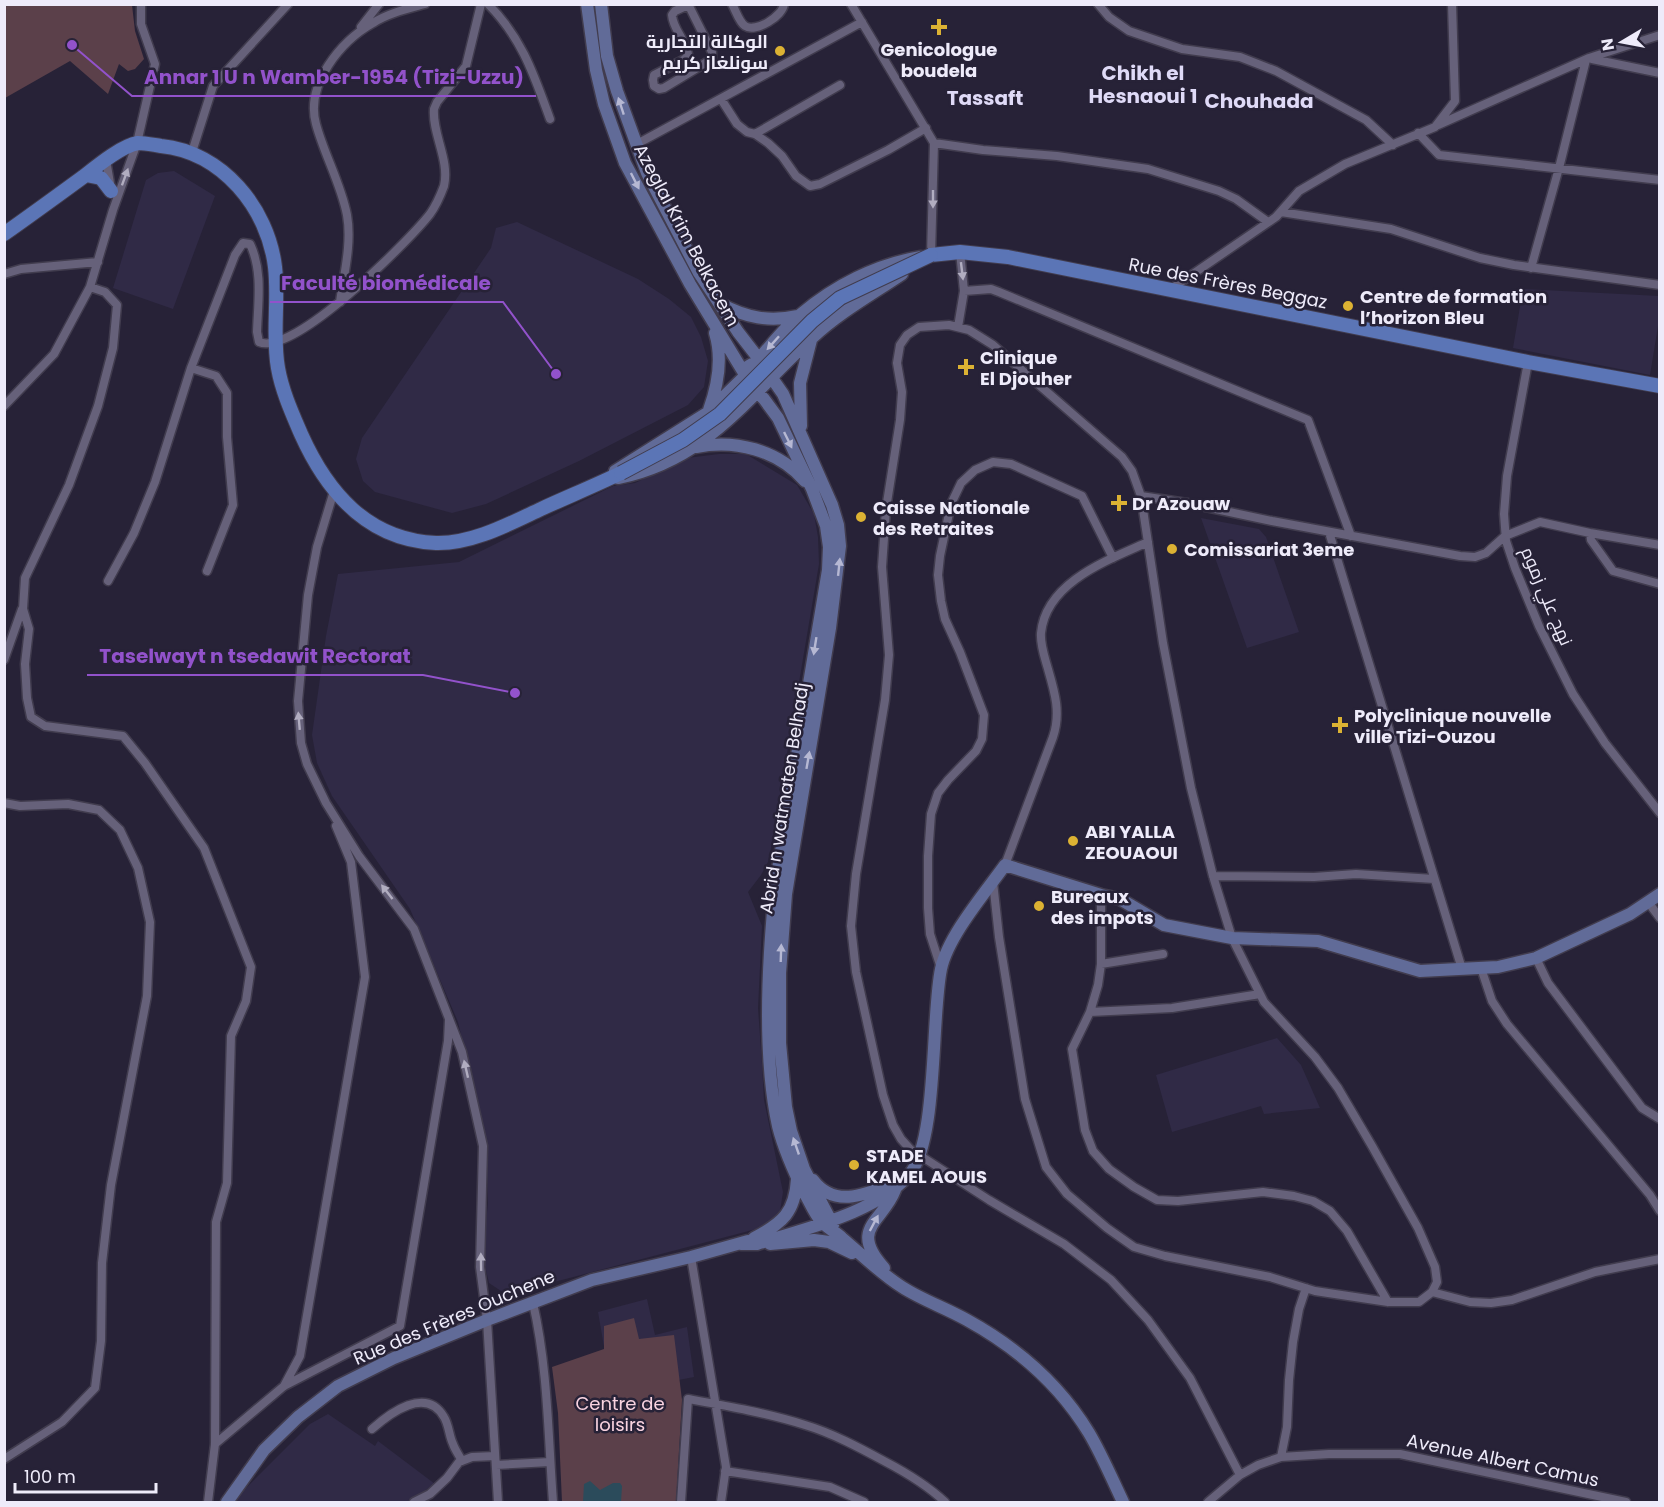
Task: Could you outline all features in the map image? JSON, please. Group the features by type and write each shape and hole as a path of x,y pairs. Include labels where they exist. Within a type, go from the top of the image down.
{"main road":[{"name":"Azeglal Krim Belkacem","path":"587,4 596,70 604,104 623,156 648,207 711,321 758,375"},
{"name":"Azeglal Krim Belkacem","path":"601,4 607,56 635,145 682,243 758,375"},
{"path":"4,234 106,160 137,143 192,152 217,166 238,186 255,210 268,237 275,265 278,368 306,445 334,491 358,515 384,530 420,541 437,543 456,541 493,531 614,476 627,476 652,468 692,448 724,425 798,316"},
{"path":"86,175 101,178 111,191"},
{"name":"Rue des Frères Beggaz","path":"614,476 682,440 720,414 812,321 840,298 931,255 960,252 1008,257 1528,362 1659,386"},
{"path":"717,302 747,316 764,320 782,320 798,316 834,291 881,266 931,255"},
{"path":"614,476 623,464 707,413 812,338 840,314 931,255"},
{"path":"707,413 719,376 717,339 711,321"},
{"path":"804,444 799,414 800,383 812,338"},
{"path":"758,375 812,489 826,526 829,547 828,570 776,881 768,1004 774,1104 779,1128 800,1173 833,1196 859,1197 895,1185 910,1174 920,1156 927,1123 941,969 955,938 1005,865 1120,899 1164,925 1232,938 1318,941 1420,971 1498,967 1536,958 1619,919 1659,894"},
{"name":"Abrid n watmaten Belhadj","path":"758,375 783,394 832,505 838,525 840,546 830,628 782,925 780,1031 782,1077 800,1173 824,1218 865,1259"},
{"path":"692,448 721,444 758,450 791,468 812,489"},
{"path":"756,1241 785,1218 796,1193 800,1173"},
{"path":"895,1185 890,1200 877,1215 869,1232 870,1249 904,1288"},
{"name":"Rue des Frères Ouchene","path":"227,1503 264,1450 298,1417 338,1386 394,1358 592,1280 756,1241 874,1203 895,1185"},
{"path":"756,1241 829,1242 865,1259 904,1288 968,1320 1000,1340 1028,1362 1070,1405 1089,1433 1123,1503"}],"street":[{"path":"4,406 54,354 90,287 113,210 137,143 155,64 141,24 141,4"},
{"path":"192,152 213,86 288,4"},
{"path":"340,302 346,258 347,216 316,123 314,100 320,82 331,62 379,4"},
{"path":"354,37 375,22 397,12 425,4"},
{"path":"108,581 134,533 155,482 191,368 235,255 243,243 250,244 256,256 259,272 257,332 260,342 266,345 276,344 320,318 340,302 400,249 432,212 444,185 445,173 434,109 466,66 481,4"},
{"path":"488,4 506,24 528,59 550,119"},
{"path":"732,4 746,27 752,28 780,15 784,4"},
{"path":"852,4 933,143 931,255"},
{"path":"1098,4 1109,17 1129,31 1182,49 1240,57 1276,72 1366,120 1393,145"},
{"path":"1435,127 1455,101 1452,4"},
{"path":"688,5 712,52 712,59 664,88 658,89 654,86 654,75 688,54 672,21 675,11 688,5"},
{"path":"635,145 861,22"},
{"path":"1170,290 1268,222 1281,212 1299,191 1346,164 1588,59 1659,35"},
{"path":"1588,59 1659,73"},
{"path":"1531,268 1588,59"},
{"path":"755,134 840,86"},
{"path":"721,99 737,124 747,132 755,134 782,156 796,176 810,186 820,184 926,128"},
{"path":"1418,133 1439,155 1659,180"},
{"path":"933,143 1066,157 1148,169 1227,195 1268,222"},
{"path":"106,160 113,210"},
{"path":"1281,212 1391,230 1480,258 1531,268 1659,285"},
{"path":"958,327 964,291 960,252"},
{"path":"4,274 21,269 98,261"},
{"path":"4,660 23,609 26,578 69,485 98,406 113,348 117,305 105,292 90,287"},
{"path":"964,291 991,289 1308,420 1351,536"},
{"path":"993,882 999,937 1025,1099 1046,1167 1067,1194 1107,1228 1134,1247 1165,1256 1270,1277 1306,1288 1388,1302 1419,1302 1432,1292 1437,1282 1435,1267 1418,1228 1372,1146 1338,1088 1315,1057 1264,1002 1232,938 1213,876 1187,765 1163,642 1142,495 1132,471 1122,457 993,345 969,330 958,327 949,325 919,327 907,334 900,345 898,354 897,363 902,392 900,420 886,509 882,567 889,655 885,700 856,874 851,926 858,983 883,1095 893,1125 901,1139 920,1156 1064,1244 1110,1280 1148,1320 1190,1378 1240,1475"},
{"name":"نهج علي زموم","path":"1528,362 1507,476 1505,536 1515,568 1535,616 1573,694 1605,743 1659,813"},
{"path":"191,368 216,376 226,393 233,505 207,571"},
{"path":"941,969 934,951 928,908 931,814 933,804 943,786 976,751 982,740 984,715 945,619 940,601 938,575 940,556 951,504 961,483 975,470 993,462 1011,464 1082,496 1113,558"},
{"path":"284,1386 300,1356 365,977 351,862 307,764 298,722 298,700 312,572 334,491"},
{"path":"1142,495 1187,502 1329,532 1475,557 1486,554 1505,536 1540,522 1590,534 1659,545"},
{"path":"1329,532 1462,969"},
{"path":"1590,534 1591,540 1614,571 1659,584"},
{"path":"1005,865 1058,720 1057,703 1041,636 1044,618 1053,602 1067,586 1100,564 1148,542"},
{"path":"23,609 29,629 25,664 27,698 31,717 45,726 123,736 157,779 204,848 251,967 246,1001 231,1036 227,1183 216,1222 215,1444 208,1503"},
{"path":"4,803 20,806 68,804 99,810 120,830 138,868 150,922 147,996 111,1185 102,1263 101,1341 95,1388 62,1422 4,1459"},
{"path":"326,803 359,856 414,929 462,1052 483,1146 480,1267 487,1320 498,1503"},
{"path":"1213,876 1314,878 1356,874 1434,879"},
{"path":"1101,895 1101,964 1098,985 1090,1012 1072,1049 1085,1130 1093,1151 1108,1168 1157,1200 1178,1202 1263,1192 1313,1201 1330,1211 1347,1231 1388,1302"},
{"path":"1648,902 1659,918"},
{"path":"1101,964 1163,954"},
{"path":"1536,958 1548,982 1642,1108 1659,1119"},
{"path":"1481,968 1492,1001 1507,1024 1650,1195 1659,1211"},
{"path":"1090,1012 1172,1008 1260,994"},
{"path":"215,1444 284,1386 400,1326 448,1041 449,1015"},
{"path":"691,1257 717,1404 725,1471 721,1503"},
{"path":"1432,1292 1470,1302 1491,1303 1512,1300 1595,1272 1659,1260"},
{"path":"1281,1457 1287,1427 1293,1342 1299,1309 1306,1288"},
{"path":"533,1302 540,1335 549,1413 553,1503"},
{"path":"681,1503 688,1399 806,1425 903,1471 930,1487 943,1502"},
{"path":"372,1430 388,1415 400,1409 417,1402 432,1405 444,1416 453,1446 462,1461"},
{"name":"Avenue Albert Camus","path":"1208,1503 1240,1475 1258,1465 1281,1457 1329,1454 1400,1454 1626,1503"},
{"path":"414,1503 430,1494 462,1461 472,1456 495,1461 550,1462"},
{"path":"725,1471 830,1487 864,1503"}],"shaded area":[{"path":"174,171 215,196 173,309 113,288 146,180 158,173"},
{"path":"517,222 638,279 669,299 691,317 701,337 708,361 704,387 688,405 579,461 486,504 452,513 375,492 363,481 356,459 362,438 491,248 496,228"},
{"path":"1523,289 1659,296 1659,320 1650,375 1513,348"},
{"path":"719,454 746,454 797,485 814,514 818,537 819,564 769,860 748,892 762,926 758,1008 764,1100 783,1192 779,1218 764,1227 516,1292 501,1291 489,1283 485,1266 484,1242 488,1203 487,1146 458,1022 410,909 332,796 317,763 312,735 326,636 338,574 459,562 613,486 635,483 687,458"},
{"path":"1201,518 1259,529 1266,537 1299,632 1247,648"},
{"path":"1277,1038 1301,1065 1320,1108 1264,1114 1261,1106 1172,1132 1156,1075"},
{"path":"647,1299 655,1335 687,1327 694,1377 612,1393 598,1312"},
{"path":"328,1414 375,1446 378,1441 435,1484 407,1502 235,1502 242,1492 310,1424"}],"green space":[{"path":"4,5 132,5 135,31 144,59 135,69 128,71 119,64 108,94 70,61 5,98"},
{"name":"Centre de loisirs","path":"634,1318 639,1339 674,1335 682,1400 676,1502 562,1502 558,1413 552,1367 604,1349 604,1326"}],"water":[{"path":"590,1481 600,1490 613,1483 620,1483 622,1486 621,1502 583,1502 584,1484"}],"place":[{"name":"Genicologue boudela","path":"939,27"},
{"name":"Annar 1 U n Wamber-1954 (Tizi-Uzzu)","path":"72,45"},
{"name":"الوكالة التجارية سونلغاز كريم","path":"780,51"},
{"name":"Centre de formation l’horizon Bleu","path":"1348,306"},
{"name":"Clinique El Djouher","path":"966,367"},
{"name":"Faculté biomédicale","path":"556,374"},
{"name":"Dr Azouaw","path":"1119,503"},
{"name":"Caisse Nationale des Retraites","path":"861,517"},
{"name":"Comissariat 3eme","path":"1172,549"},
{"name":"Taselwayt n tsedawit Rectorat","path":"515,693"},
{"name":"Polyclinique nouvelle ville Tizi-Ouzou","path":"1340,725"},
{"name":"ABI YALLA ZEOUAOUI","path":"1073,841"},
{"name":"Bureaux des impots","path":"1039,906"},
{"name":"STADE KAMEL AOUIS","path":"854,1165"}],"district":[{"name":"Chikh el Hesnaoui 1","path":"1143,84"},
{"name":"Tassaft","path":"985,98"},
{"name":"Chouhada","path":"1259,101"}]}
